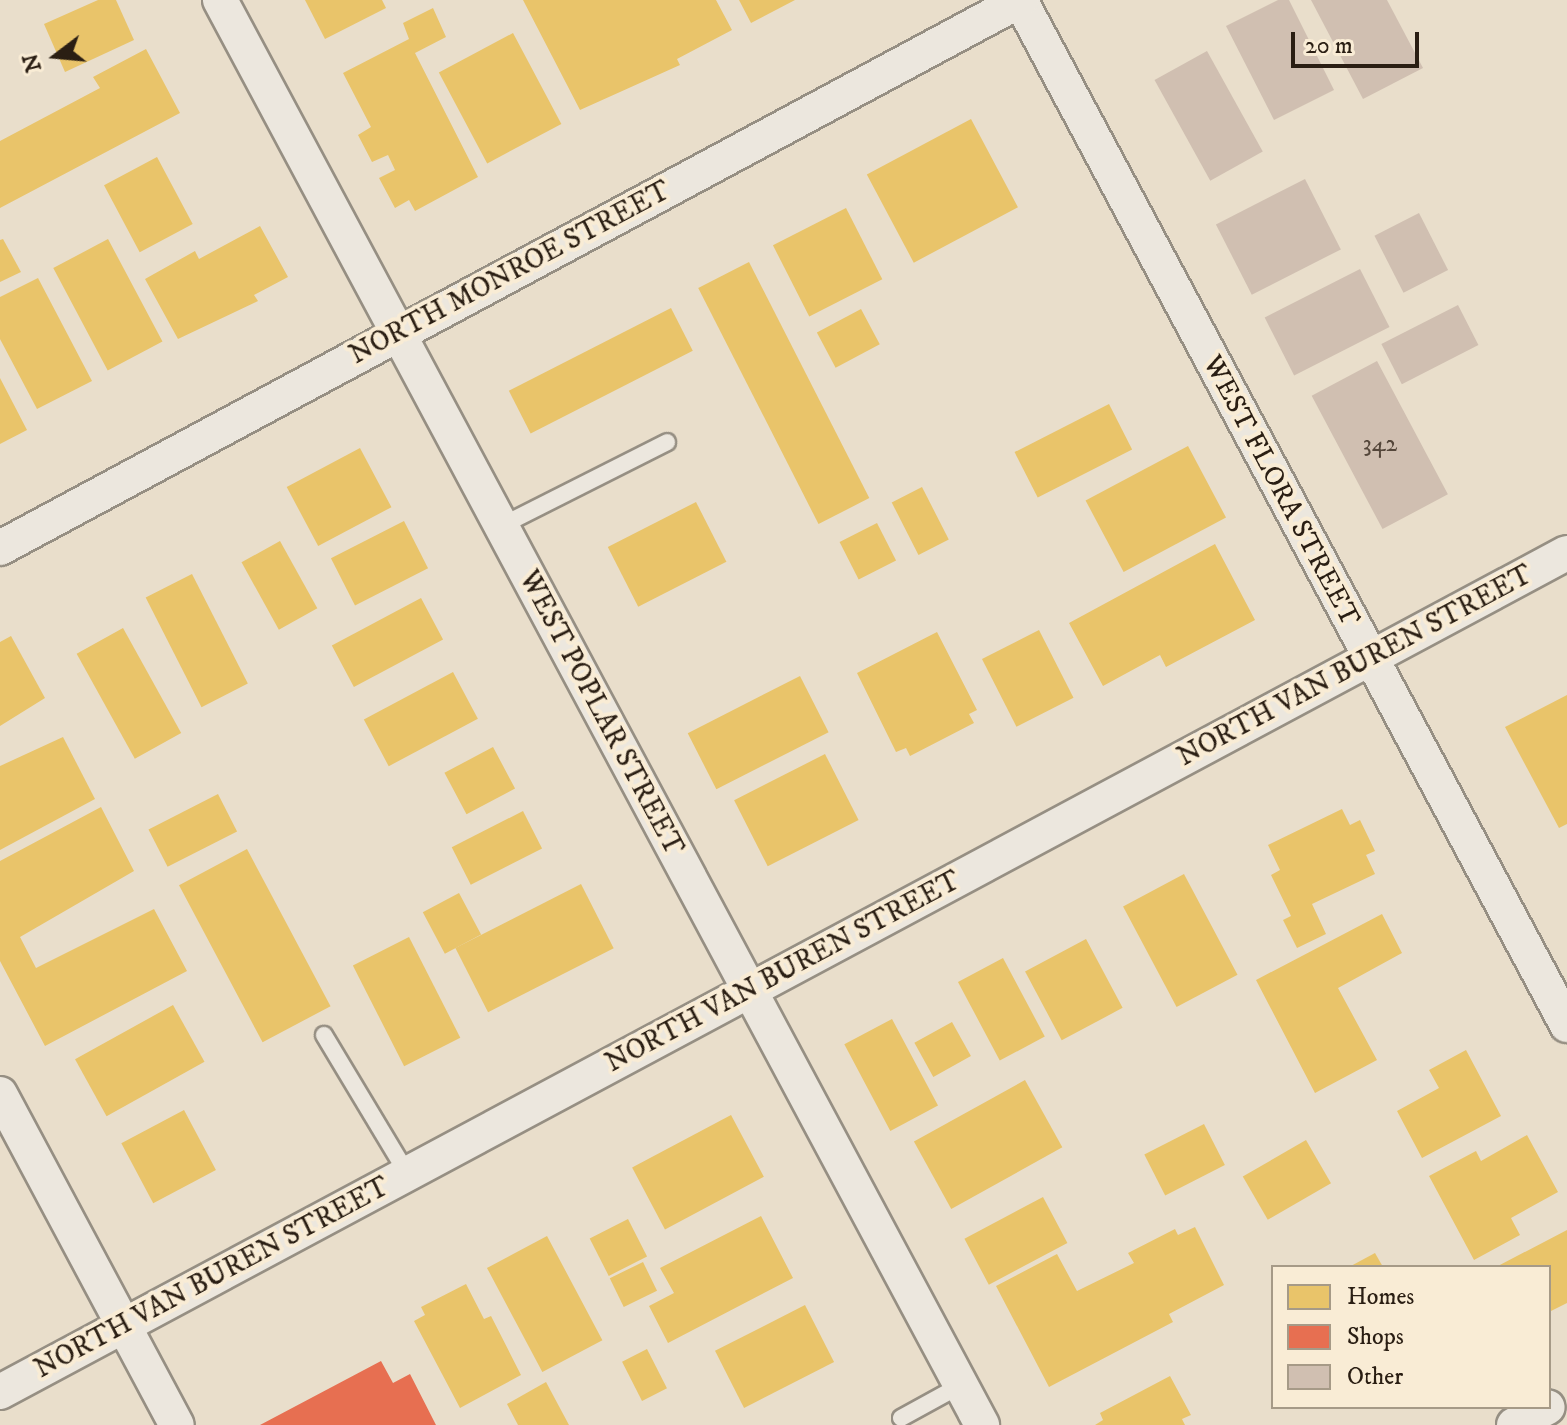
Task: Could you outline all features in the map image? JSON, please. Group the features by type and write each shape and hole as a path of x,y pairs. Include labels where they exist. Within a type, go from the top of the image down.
{"street":[{"name":"WEST POPLAR STREET","path":"220,0 982,1425"},
{"name":"NORTH MONROE STREET","path":"0,548 1020,0"},
{"name":"WEST FLORA STREET","path":"1020,0 1567,1025"},
{"name":"NORTH VAN BUREN STREET","path":"0,1392 1567,553"},
{"path":"0,1094 177,1425"},
{"path":"1514,1425 1544,1409"}],"lane":[{"path":"501,526 667,442"},
{"path":"324,1035 407,1173"},
{"path":"901,1418 961,1385"}],"building: Homes":[{"path":"98,0 116,0 134,40 65,72 44,24"},
{"path":"305,0 382,0 386,8 325,39"},
{"path":"523,0 716,0 732,30 677,59 680,65 580,110"},
{"path":"739,0 795,0 751,23"},
{"path":"433,8 446,37 415,53 478,177 415,211 409,200 395,208 379,178 395,170 388,155 372,162 358,135 371,127 343,73 409,39 403,23"},
{"path":"513,33 561,124 487,163 439,72"},
{"path":"146,49 180,113 0,208 0,141 100,88 93,77"},
{"path":"971,119 1018,207 914,263 867,174"},
{"path":"157,157 193,224 140,252 104,185"},
{"path":"846,208 882,279 809,317 773,245"},
{"path":"260,226 288,277 254,295 258,301 178,339 145,279 195,251 199,259"},
{"path":"3,239 21,272 0,282 0,240"},
{"path":"108,239 162,341 108,371 53,268"},
{"path":"749,262 869,498 819,524 698,288"},
{"path":"38,278 92,381 37,409 0,339 0,297"},
{"path":"671,308 693,351 531,433 509,391"},
{"path":"861,309 880,344 836,368 817,332"},
{"path":"0,378 27,430 0,444"},
{"path":"1109,404 1132,449 1038,498 1015,452"},
{"path":"1188,446 1226,518 1124,572 1086,500"},
{"path":"360,448 391,507 318,546 287,487"},
{"path":"922,487 949,540 918,555 892,502"},
{"path":"696,502 726,562 638,607 608,547"},
{"path":"404,521 428,568 355,605 331,558"},
{"path":"877,523 896,560 859,579 840,542"},
{"path":"280,541 317,608 279,630 242,562"},
{"path":"1215,544 1255,620 1166,667 1160,655 1103,686 1069,623"},
{"path":"192,574 248,684 202,707 146,598"},
{"path":"421,598 443,639 354,687 332,645"},
{"path":"123,628 181,733 135,759 77,654"},
{"path":"1039,630 1074,698 1016,727 982,659"},
{"path":"937,632 977,710 969,714 974,723 910,756 906,748 896,752 857,673"},
{"path":"11,636 45,698 0,726 0,642"},
{"path":"453,672 478,719 389,766 364,719"},
{"path":"800,676 829,732 716,789 688,733"},
{"path":"1567,695 1567,824 1559,828 1505,727"},
{"path":"63,737 95,799 0,850 0,766"},
{"path":"493,747 515,788 467,814 444,773"},
{"path":"825,754 859,820 768,866 734,800"},
{"path":"218,794 237,831 168,867 149,829"},
{"path":"101,807 134,871 20,937 36,968 154,909 187,971 45,1046 0,961 0,861"},
{"path":"1342,809 1350,825 1360,820 1375,851 1366,855 1375,874 1312,904 1326,934 1297,948 1283,920 1291,916 1271,875 1280,870 1268,845"},
{"path":"523,811 542,848 471,885 452,847"},
{"path":"247,849 331,1006 263,1042 179,885"},
{"path":"1184,874 1238,975 1177,1007 1123,906"},
{"path":"581,884 614,948 488,1012 455,948"},
{"path":"459,893 481,934 445,954 423,912"},
{"path":"1382,914 1402,953 1338,988 1377,1060 1315,1093 1256,980"},
{"path":"409,937 460,1038 404,1066 353,966"},
{"path":"1086,939 1123,1008 1062,1040 1025,971"},
{"path":"1003,958 1045,1037 1000,1061 958,982"},
{"path":"173,1005 205,1062 107,1116 75,1059"},
{"path":"892,1019 938,1106 890,1131 844,1044"},
{"path":"952,1022 971,1056 933,1077 914,1043"},
{"path":"1466,1050 1501,1116 1422,1158 1397,1111 1439,1088 1429,1070"},
{"path":"1025,1080 1062,1147 951,1209 914,1142"},
{"path":"184,1110 216,1170 153,1203 121,1143"},
{"path":"731,1115 764,1177 665,1229 632,1168"},
{"path":"1204,1124 1225,1165 1165,1195 1144,1154"},
{"path":"1527,1135 1558,1192 1511,1218 1520,1235 1474,1260 1429,1176 1476,1151 1481,1161"},
{"path":"1306,1140 1331,1183 1268,1220 1243,1176"},
{"path":"1043,1197 1067,1243 989,1285 964,1239"},
{"path":"761,1216 793,1278 668,1343 649,1306 674,1293 660,1268"},
{"path":"628,1219 647,1256 609,1276 590,1239"},
{"path":"1195,1227 1224,1285 1169,1314 1173,1322 1049,1387 996,1286 1057,1254 1077,1291 1134,1263 1128,1253 1175,1229 1178,1235"},
{"path":"1567,1230 1567,1303 1551,1311 1551,1265 1500,1265"},
{"path":"547,1236 602,1340 542,1372 487,1268"},
{"path":"1375,1253 1382,1265 1353,1265"},
{"path":"643,1262 657,1291 624,1307 610,1278"},
{"path":"466,1284 484,1319 491,1316 521,1375 460,1408 414,1321 425,1315 421,1307"},
{"path":"805,1305 834,1362 744,1408 715,1351"},
{"path":"647,1349 667,1388 642,1401 622,1362"},
{"path":"1170,1376 1191,1415 1182,1419 1185,1425 1095,1425 1103,1420 1100,1413"},
{"path":"546,1382 569,1425 518,1425 507,1404"}],"building: Shops":[{"path":"381,1361 393,1383 410,1374 436,1425 260,1425"}],"building: Other":[{"path":"1278,0 1289,0 1334,90 1274,120 1226,26"},
{"path":"1311,0 1387,0 1423,68 1363,99"},
{"path":"1207,51 1263,152 1210,181 1155,80"},
{"path":"1305,179 1341,249 1252,295 1216,224"},
{"path":"1419,213 1448,270 1404,293 1374,236"},
{"path":"1360,269 1390,327 1294,375 1265,318"},
{"path":"1458,305 1478,345 1402,384 1381,344"},
{"path":"1377,361 1448,494 1383,529 1312,396"}]}
